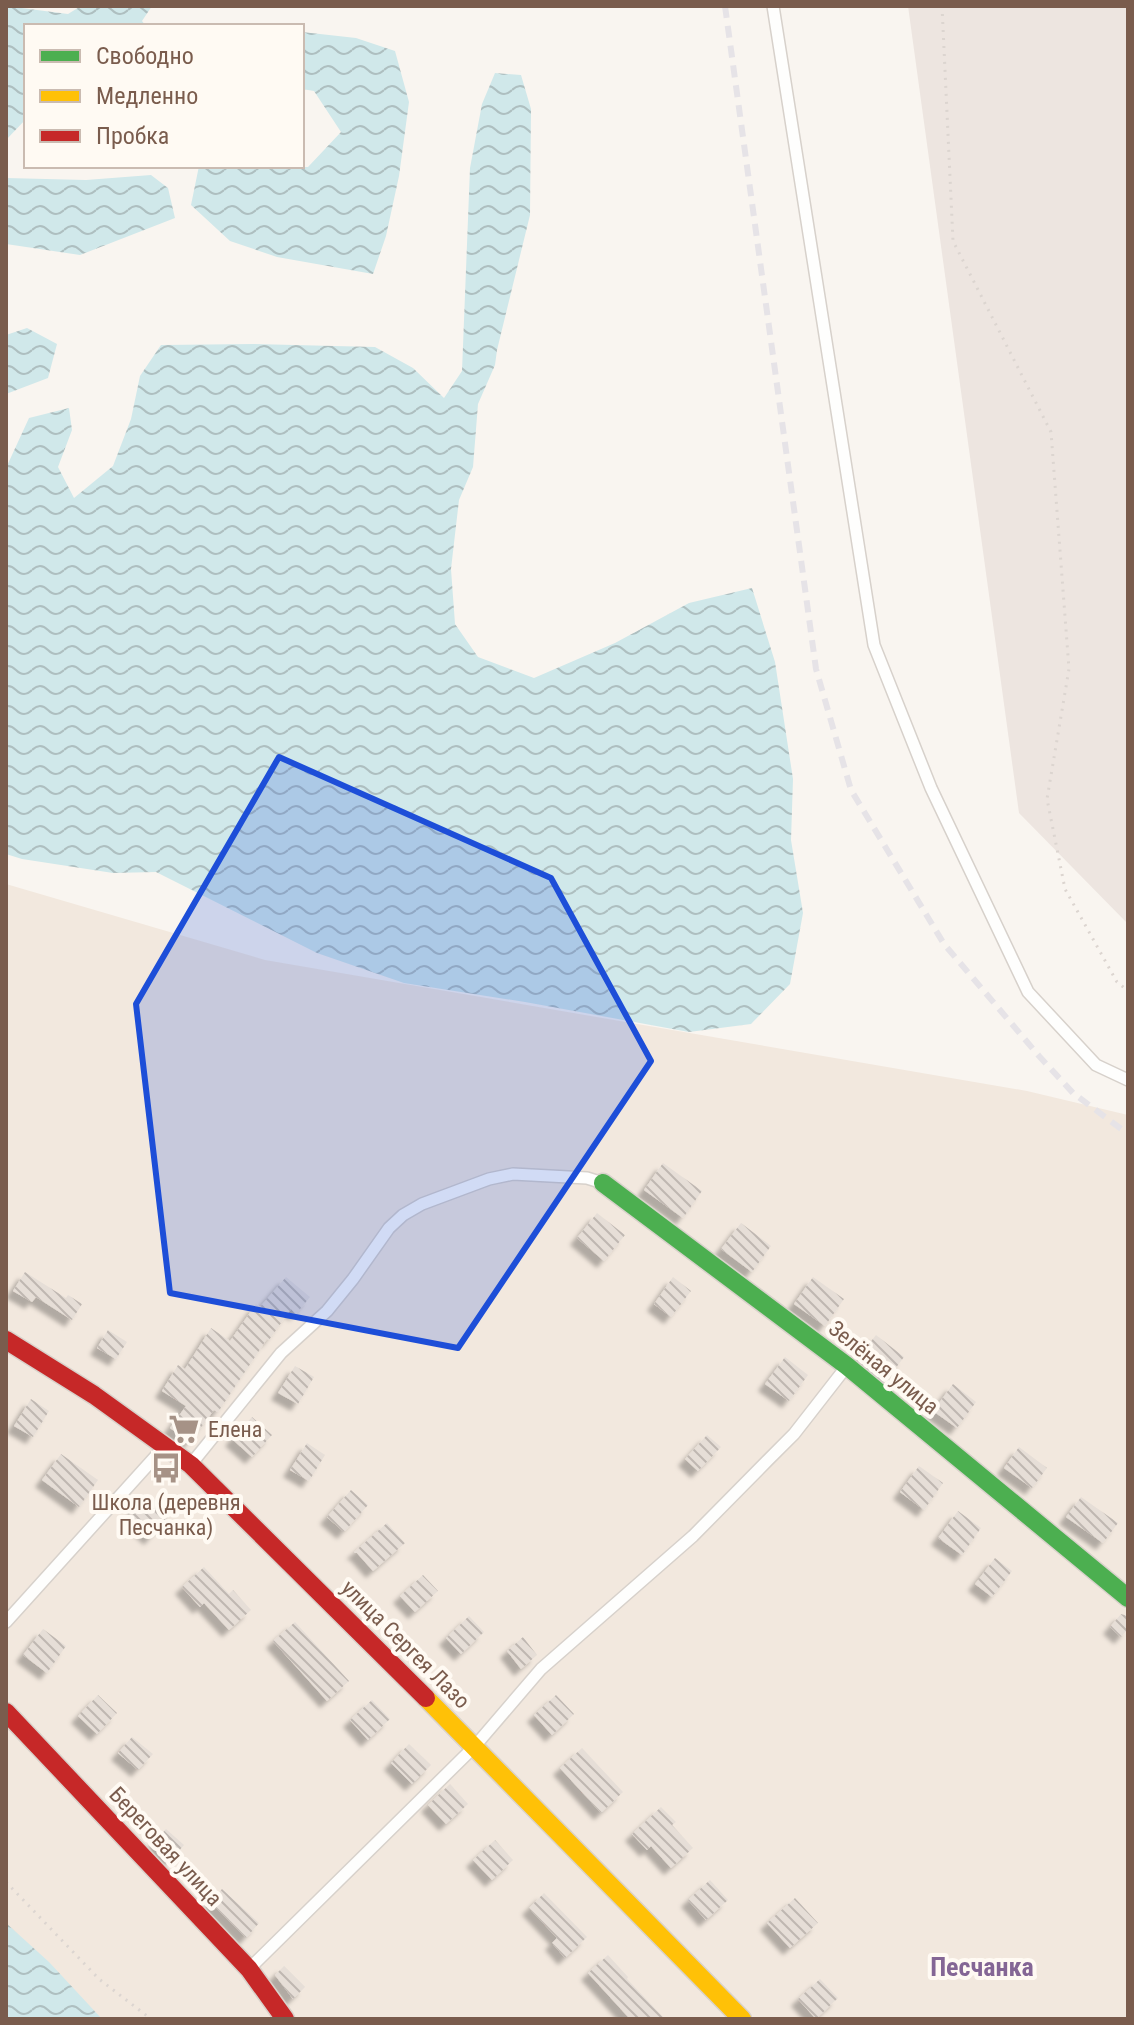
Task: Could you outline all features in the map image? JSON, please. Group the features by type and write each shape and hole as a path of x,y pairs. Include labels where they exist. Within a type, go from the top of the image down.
{"street":[{"name":"Зелёная улица","path":"603,1183 847,1366 1128,1598"},
{"name":"улица Сергея Лазо","path":"6,1340 94,1395 191,1465 475,1746 742,2019"},
{"name":"Береговая улица","path":"6,1712 249,1969 285,2019"}],"lane":[{"path":"773,6 874,645 931,788 1028,992 1096,1065 1128,1080"},
{"path":"191,1465 281,1353 327,1311 389,1228 403,1215 422,1204 489,1179 513,1174 587,1178 603,1183"},
{"path":"249,1969 475,1746 541,1669 693,1536 794,1434 847,1366"},
{"path":"6,1622 164,1447"}],"path":[{"path":"942,6 953,241 1051,432 1069,669 1047,799 1065,889 1117,982 1128,991"},
{"path":"6,1882 99,1979 151,2019"}],"highlighted area":[{"path":"279,757 551,878 651,1061 458,1348 170,1293 136,1004"}],"shaded area":[{"path":"908,6 1128,6 1128,924 1019,813"},
{"name":"Песчанка","path":"6,884 265,960 1027,1091 1128,1115 1128,2019 6,2019"}],"water":[{"path":"6,6 68,14 81,6 152,6 142,21 144,24 24,24 24,121 6,140"},
{"path":"304,32 356,38 395,51 409,102 399,176 386,236 373,274 277,257 230,241 191,205 199,168 308,167 341,132 314,91 304,89"},
{"path":"495,73 521,75 531,109 530,215 495,365 478,404 473,467 459,500 451,569 455,624 478,657 534,678 615,643 689,603 752,588 775,662 793,779 791,840 803,913 790,984 751,1024 689,1032 404,983 317,953 156,872 113,873 6,854 6,468 29,418 69,408 72,430 58,467 74,498 113,466 131,419 140,376 161,345 375,347 413,368 444,398 462,371 470,168 482,104"},
{"path":"151,175 168,188 175,218 80,255 6,244 6,178 86,180"},
{"path":"27,328 57,344 48,378 6,394 6,335"},
{"path":"6,1923 49,1962 102,2019 6,2019"}],"building":[{"path":"663,1163 702,1191 683,1218 644,1190"},
{"path":"597,1213 625,1235 604,1261 577,1238"},
{"path":"741,1223 771,1246 752,1272 721,1249"},
{"path":"25,1272 66,1298 68,1295 82,1304 72,1320 36,1297 32,1302 13,1291"},
{"path":"286,1277 310,1297 296,1314 291,1309 218,1412 214,1410 190,1442 170,1428 186,1406 162,1391 178,1365 185,1369 211,1328 230,1341 256,1304 260,1307"},
{"path":"673,1277 691,1291 671,1317 654,1304"},
{"path":"813,1277 844,1299 825,1326 794,1304"},
{"path":"108,1330 127,1342 116,1359 97,1348"},
{"path":"876,1335 904,1357 889,1377 861,1354"},
{"path":"785,1357 808,1375 789,1401 765,1384"},
{"path":"295,1366 314,1377 298,1404 278,1393"},
{"path":"953,1384 976,1402 957,1428 933,1411"},
{"path":"31,1399 49,1411 33,1437 14,1426"},
{"path":"252,1417 272,1435 252,1457 232,1439"},
{"path":"707,1435 721,1447 698,1471 685,1459"},
{"path":"307,1443 325,1455 309,1481 290,1470"},
{"path":"1019,1447 1047,1468 1032,1488 1004,1468"},
{"path":"61,1454 98,1480 79,1507 42,1480"},
{"path":"919,1466 943,1483 924,1510 900,1492"},
{"path":"351,1490 368,1505 344,1532 327,1517"},
{"path":"147,1494 171,1514 151,1538 128,1517"},
{"path":"1081,1497 1118,1523 1103,1543 1066,1517"},
{"path":"958,1511 981,1528 962,1555 938,1538"},
{"path":"387,1523 405,1543 373,1571 357,1553 353,1553"},
{"path":"995,1558 1012,1571 992,1597 975,1584"},
{"path":"204,1567 229,1594 233,1590 251,1610 229,1630 204,1603 200,1607 182,1587"},
{"path":"423,1575 438,1591 415,1612 400,1596"},
{"path":"1121,1614 1128,1616 1128,1629 1121,1637 1110,1627"},
{"path":"469,1616 484,1632 461,1654 446,1638"},
{"path":"295,1622 349,1681 327,1701 273,1641"},
{"path":"43,1629 66,1646 47,1673 23,1655"},
{"path":"523,1637 537,1655 521,1669 507,1651"},
{"path":"98,1695 117,1713 97,1734 78,1716"},
{"path":"556,1695 574,1714 552,1735 534,1715"},
{"path":"372,1700 390,1719 368,1740 350,1720"},
{"path":"132,1737 153,1754 138,1770 118,1753"},
{"path":"409,1744 431,1765 412,1784 391,1763"},
{"path":"582,1748 623,1792 601,1813 560,1768"},
{"path":"450,1784 468,1804 446,1824 428,1805"},
{"path":"661,1807 676,1822 672,1825 693,1848 671,1868 651,1846 647,1850 632,1834"},
{"path":"166,1829 184,1845 171,1860 154,1842"},
{"path":"495,1840 513,1860 492,1880 473,1860"},
{"path":"710,1880 728,1900 706,1920 688,1900"},
{"path":"222,1889 259,1923 246,1938 210,1902"},
{"path":"544,1893 587,1937 565,1958 552,1943 557,1938 529,1908"},
{"path":"795,1898 818,1923 790,1948 767,1923"},
{"path":"608,1955 665,2019 630,2019 588,1973"},
{"path":"284,1966 305,1987 293,1999 275,1975"},
{"path":"820,1979 838,1998 816,2019 798,1999"}],"railway":[{"path":"725,6 816,669 851,790 944,944 1073,1093 1128,1134"}],"traffic: fast":[{"path":"603,1183 847,1366 1128,1598"}],"traffic: slow":[{"path":"426,1698 742,2019"}],"traffic: jam":[{"path":"6,1340 94,1395 191,1465 426,1698"},
{"path":"6,1712 249,1969 285,2019"}],"place":[{"name":"Елена","path":"184,1429"},
{"name":"Школа (деревня Песчанка)","path":"166,1468"}],"district":[{"name":"Песчанка","path":"982,1967"}]}
